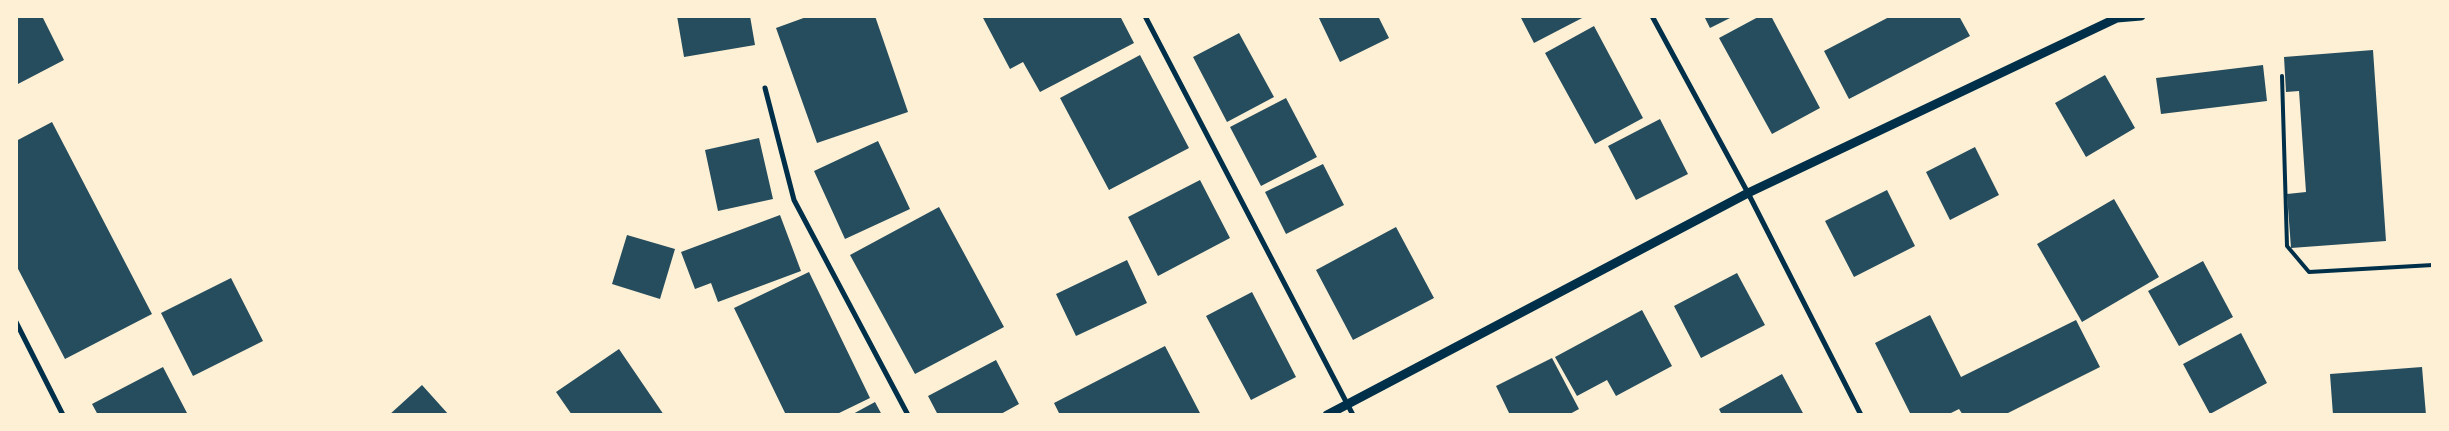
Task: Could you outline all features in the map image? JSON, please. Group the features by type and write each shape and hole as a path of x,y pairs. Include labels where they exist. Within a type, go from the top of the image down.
{"street":[{"path":"1145,16 1354,415"},
{"path":"1652,16 1748,192 1861,415"},
{"path":"1326,415 1748,192 2117,17 2141,16"},
{"path":"765,88 794,200 908,415"},
{"path":"16,322 63,415"}],"lane":[{"path":"2282,76 2286,246 2309,272 2433,265"}],"building":[{"path":"16,16 42,16 64,60 16,85"},
{"path":"677,16 750,16 755,45 684,57"},
{"path":"809,16 875,16 908,112 817,143 776,28"},
{"path":"982,16 1120,16 1134,43 1040,92 1023,62 1010,69"},
{"path":"1318,16 1378,16 1389,38 1340,62"},
{"path":"1520,16 1586,16 1534,43"},
{"path":"1704,16 1734,16 1710,28"},
{"path":"1760,16 1771,16 1820,108 1772,134 1719,38"},
{"path":"1891,16 1959,16 1970,36 1849,99 1824,51"},
{"path":"1594,26 1643,118 1595,144 1545,53"},
{"path":"1239,33 1274,97 1227,122 1193,57"},
{"path":"2373,50 2386,241 2291,248 2287,194 2306,192 2299,91 2286,92 2284,57"},
{"path":"1140,55 1189,148 1109,190 1060,98"},
{"path":"2263,65 2267,101 2161,114 2156,78"},
{"path":"2105,75 2135,128 2086,157 2055,103"},
{"path":"1286,98 1317,157 1261,186 1230,127"},
{"path":"1660,119 1688,174 1636,200 1608,146"},
{"path":"52,122 152,314 65,359 16,265 16,141"},
{"path":"759,138 773,199 718,211 705,150"},
{"path":"878,141 910,209 845,239 814,171"},
{"path":"1975,147 1999,195 1950,220 1926,172"},
{"path":"1323,164 1344,205 1286,234 1265,192"},
{"path":"1200,180 1230,238 1158,276 1128,217"},
{"path":"1887,190 1915,246 1854,277 1825,221"},
{"path":"2114,199 2159,277 2082,322 2037,244"},
{"path":"939,207 1004,327 915,374 850,255"},
{"path":"780,215 801,271 718,302 711,283 695,289 681,252"},
{"path":"1396,227 1434,298 1353,340 1316,270"},
{"path":"627,235 675,249 660,299 612,284"},
{"path":"1127,260 1147,303 1076,336 1056,294"},
{"path":"2203,261 2233,317 2179,346 2148,291"},
{"path":"809,272 870,398 835,415 786,415 734,308"},
{"path":"1737,273 1765,325 1701,358 1674,306"},
{"path":"231,278 263,341 193,376 161,313"},
{"path":"1252,292 1296,377 1251,400 1206,316"},
{"path":"1642,310 1672,366 1616,396 1607,380 1577,396 1555,357"},
{"path":"1930,315 1961,377 2076,320 2100,367 2004,415 1963,415 1959,409 1947,415 1911,415 1875,343"},
{"path":"2241,333 2267,383 2210,414 2183,364"},
{"path":"1165,346 1201,415 1060,415 1054,403"},
{"path":"619,349 664,415 572,415 556,392"},
{"path":"1552,358 1579,409 1568,415 1510,415 1496,386"},
{"path":"996,360 1019,404 999,415 938,415 928,396"},
{"path":"163,367 187,413 98,415 92,404"},
{"path":"2422,367 2426,415 2333,415 2330,374"},
{"path":"1782,374 1804,415 1722,415 1719,409"},
{"path":"422,385 449,415 389,415"},
{"path":"875,402 882,415 851,415"}]}
